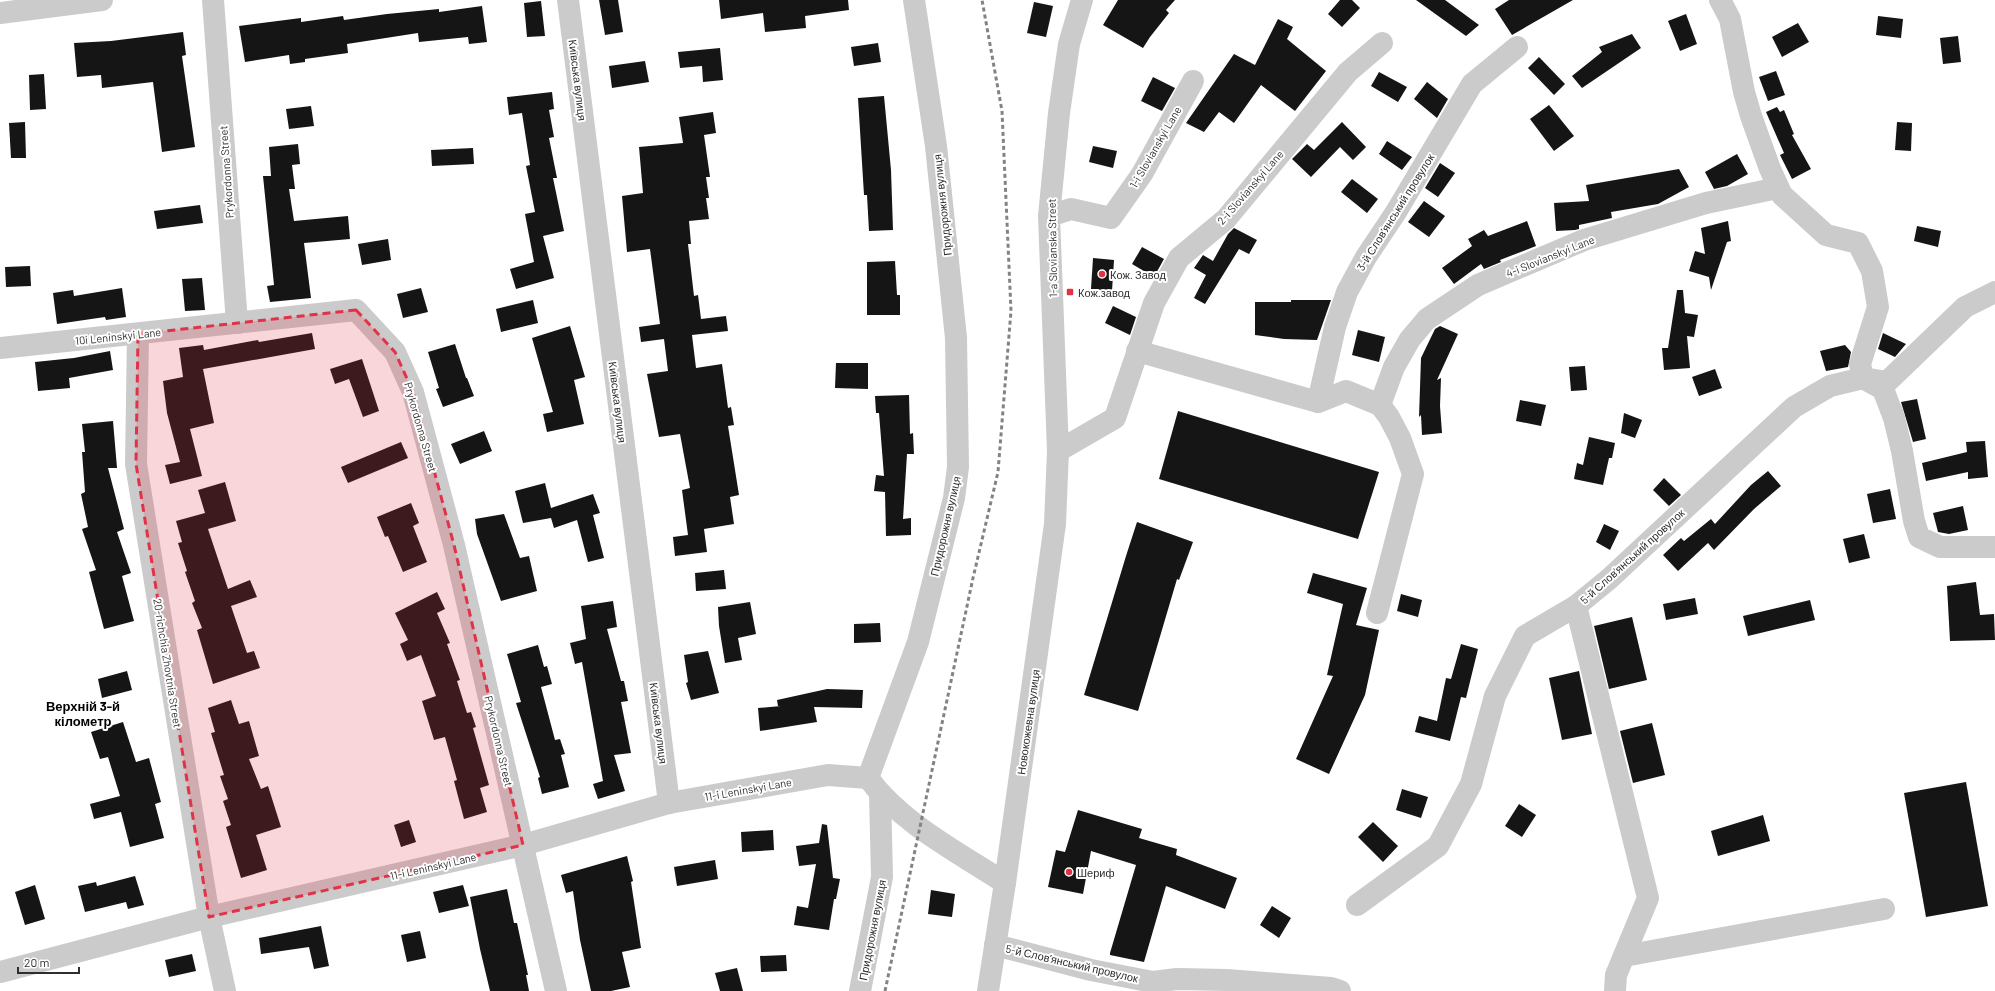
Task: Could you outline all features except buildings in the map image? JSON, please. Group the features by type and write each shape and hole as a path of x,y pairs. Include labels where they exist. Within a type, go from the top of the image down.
{"street":[{"path":"0,13 102,0"},
{"name":"Prykordonna Street","path":"213,0 237,323 356,310 395,352 413,392 454,544 556,991"},
{"name":"Київська вулиця","path":"568,0 669,803"},
{"name":"Придорожня вулиця","path":"860,991 882,877 874,786 918,642 954,498 958,467 956,338 936,146 914,0"},
{"name":"1-a Slovianska Street","path":"1058,452 1049,216 1061,97 1070,44 1082,0"},
{"path":"1720,0 1730,19 1744,92 1749,110 1778,188 1782,195 1826,234 1858,243 1872,271 1878,307 1860,364 1863,378 1882,389 1894,418 1902,451 1914,521 1919,537 1940,547 1995,547"},
{"name":"2-i Slovianskyi Lane","path":"1058,452 1115,418 1154,303 1180,258 1226,219 1348,72 1382,43"},
{"name":"3-й Слов’янський провулок","path":"1318,402 1340,313 1347,292 1366,257 1400,205 1472,84 1517,47"},
{"name":"1-i Slovianskyi Lane","path":"1049,216 1071,209 1111,218 1142,174 1193,81"},
{"name":"4-i Slovianskyi Lane","path":"1380,405 1394,367 1410,339 1427,319 1478,286 1584,240 1706,203 1778,188"},
{"name":"5-й Слов’янський провулок","path":"1357,905 1438,846 1471,784 1495,696 1526,636 1576,606 1609,579 1794,407 1830,386 1863,378 1888,382 1965,307 1995,292"},
{"name":"10i Leninskyi Lane","path":"0,348 237,323"},
{"name":"20-richchia Zhovtnia Street","path":"138,334 136,464 209,917 225,991"},
{"path":"1137,351 1318,402 1346,391 1380,405 1389,417 1400,438 1413,474 1377,613"},
{"name":"Новокожевна вулиця","path":"988,991 1005,883 1055,524 1058,452"},
{"path":"1576,606 1648,898 1616,975 1615,991"},
{"name":"11-i Leninskyi Lane","path":"0,972 209,917 523,845 669,803 828,775 874,786"},
{"path":"874,786 921,828 1005,883"},
{"path":"1624,956 1884,909"},
{"name":"5-й Слов’янський провулок","path":"995,945 1091,970 1153,982 1177,979 1227,980 1320,987 1340,991"}],"highlighted area":[{"path":"356,310 395,352 413,392 454,545 523,845 209,917 136,464 138,334"}],"railway":[{"path":"885,991 973,578 998,472 1011,311 1002,111 982,0"}],"place":[{"name":"Кож. Завод","path":"1102,274"},
{"name":"Кож.завод","path":"1070,292"},
{"name":"Шериф","path":"1069,872"}],"district":[{"name":"Верхній 3-й кілометр","path":"83,714"}]}
